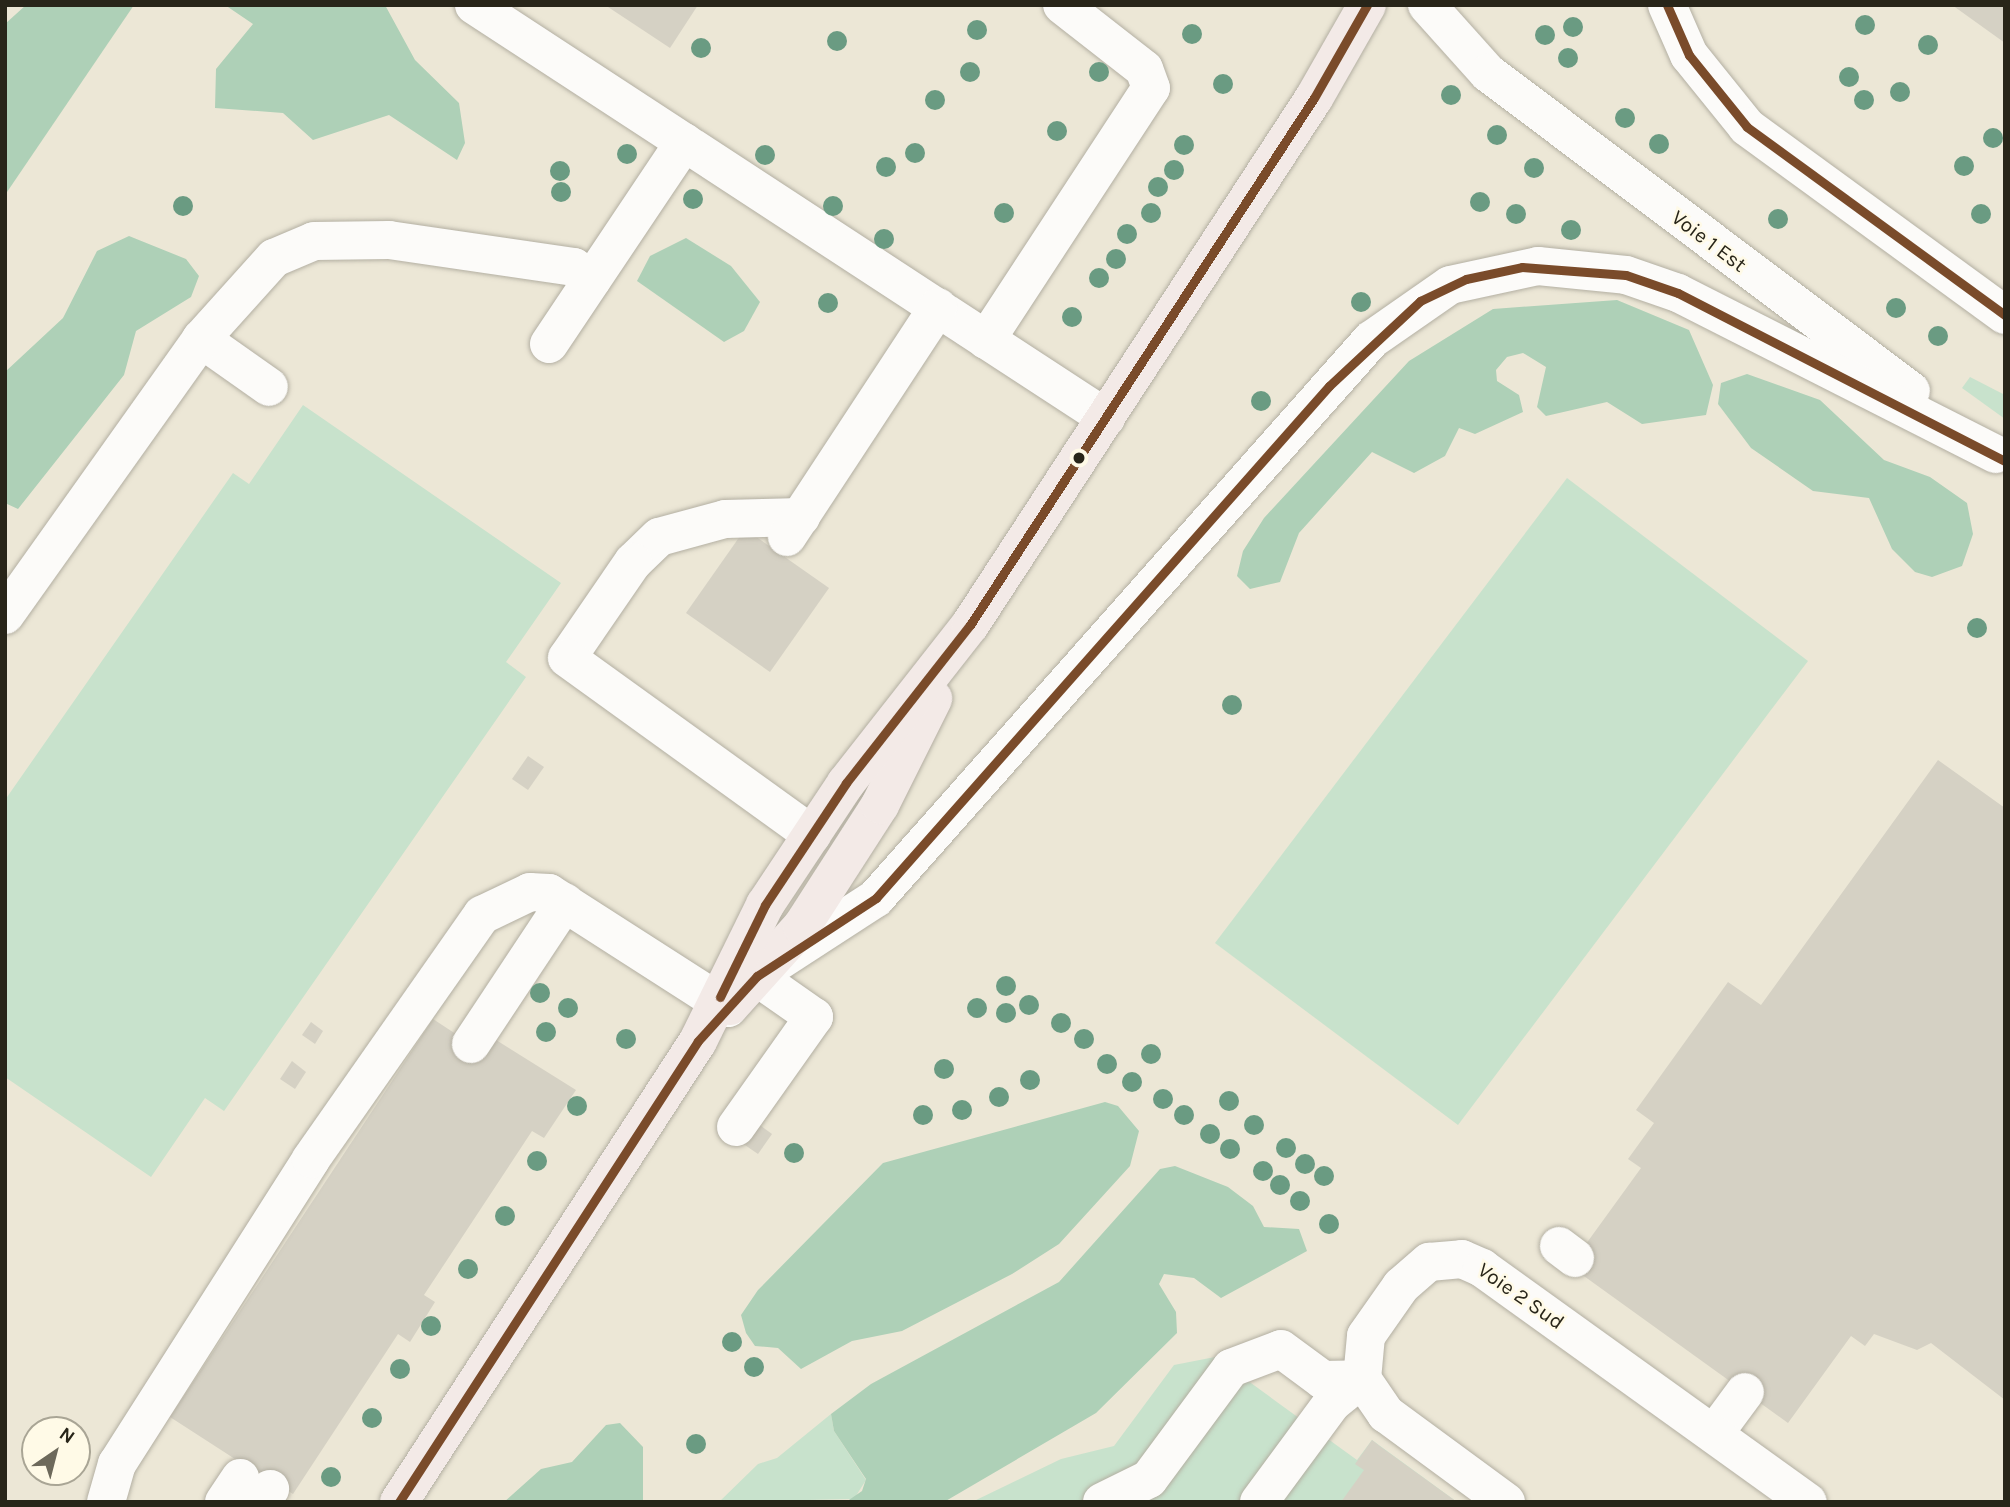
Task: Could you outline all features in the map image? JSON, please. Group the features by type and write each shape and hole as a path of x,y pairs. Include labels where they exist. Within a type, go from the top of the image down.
{"main road":[{"path":"399,1502 698,1041 747,970 812,835 970,625 1314,98 1367,5"},
{"path":"1314,98 1387,5"},
{"path":"747,970 802,926 880,805 970,625"}],"lane":[{"path":"986,340 1150,88 1144,69 1062,5"},
{"path":"1667,5 1689,55 1747,128 2005,315"},
{"path":"490,9 684,142 1106,418"},
{"name":"Voie 1 Est","path":"1431,12 1488,73 2000,458"},
{"path":"549,344 684,142"},
{"path":"5,615 201,339 254,274 314,241 470,249 574,267 592,280"},
{"path":"736,1127 814,1017 747,970 876,898 1363,349 1404,312 1450,285 1538,266 1636,278 2000,458"},
{"path":"812,835 567,658 633,562 659,537 724,519 792,530 938,307"},
{"path":"201,339 269,387"},
{"path":"106,1502 117,1464 224,1318 278,1236 311,1159 476,921 530,892 565,902 723,1004"},
{"path":"471,1044 565,902"},
{"name":"Voie 2 Sud","path":"1362,1379 1366,1336 1401,1286 1429,1262 1462,1259 1504,1281 1808,1502"},
{"path":"1102,1502 1149,1479 1231,1368 1281,1349 1323,1380 1362,1379"},
{"path":"1259,1502 1332,1404 1362,1379"},
{"path":"1362,1379 1386,1414 1506,1502"},
{"path":"1714,1434 1745,1392"}],"green space":[{"path":"26,5 134,5 5,195 5,24"},
{"path":"225,5 385,5 415,60 459,103 465,143 457,160 389,115 313,140 283,113 215,108 216,69 253,24"},
{"path":"129,236 186,259 199,276 191,297 136,331 124,375 18,509 5,503 5,372 63,318 97,251"},
{"path":"686,238 731,266 760,302 744,331 724,342 637,281 650,256"},
{"path":"1617,300 1689,330 1713,385 1706,415 1642,424 1607,402 1546,416 1537,407 1546,367 1523,353 1507,357 1496,370 1497,381 1519,395 1523,412 1475,434 1459,428 1445,456 1414,473 1372,452 1299,533 1280,582 1250,589 1237,576 1243,551 1264,518 1409,361 1493,309"},
{"path":"1747,374 1820,400 1884,460 1930,477 1967,503 1973,534 1962,566 1932,577 1915,572 1892,549 1869,498 1813,491 1751,448 1718,404 1721,383"},
{"path":"1970,377 2005,395 2005,419 1962,388"},
{"path":"303,405 561,583 506,662 526,677 224,1111 205,1098 151,1177 5,1077 5,800 233,473 249,484"},
{"path":"1567,478 1808,661 1458,1125 1215,943"},
{"path":"1105,1102 1118,1106 1139,1131 1130,1166 1059,1244 1012,1274 902,1331 852,1341 801,1369 778,1348 755,1346 746,1333 741,1315 758,1290 883,1163"},
{"path":"1175,1166 1228,1187 1253,1206 1264,1227 1299,1229 1307,1251 1221,1298 1194,1278 1164,1274 1159,1284 1176,1312 1177,1333 1096,1413 944,1502 846,1502 862,1491 866,1479 834,1431 831,1414 871,1384 1059,1282 1160,1169"},
{"path":"1215,1357 1357,1460 1372,1440 1457,1502 972,1502 1061,1459 1114,1446 1174,1365"},
{"path":"831,1414 834,1431 866,1480 854,1499 719,1502 758,1464 777,1458"},
{"path":"620,1423 643,1447 643,1502 504,1502 541,1469 572,1462 606,1425"}],"building":[{"path":"605,5 698,5 670,48"},
{"path":"1952,5 2005,5 2005,43"},
{"path":"745,529 829,588 770,672 686,613"},
{"path":"528,756 544,767 528,790 512,779"},
{"path":"1938,760 2005,808 2005,1400 1931,1343 1917,1350 1874,1334 1865,1346 1851,1336 1788,1423 1570,1266 1641,1168 1628,1159 1654,1123 1636,1110 1728,982 1761,1005"},
{"path":"433,1019 471,1044 485,1033 576,1090 544,1138 532,1131 424,1295 435,1302 410,1342 398,1334 293,1494 259,1472 250,1485 228,1470 235,1459 170,1417"},
{"path":"311,1022 323,1031 315,1044 302,1035"},
{"path":"292,1061 306,1072 295,1089 280,1079"},
{"path":"753,1120 772,1134 758,1154 739,1141"},
{"path":"1372,1440 1457,1502 1341,1502 1364,1470 1355,1464"}],"transit line":[{"path":"720,997 765,905 846,783 970,625 1314,98 1367,5"},
{"path":"1667,5 1689,55 1747,127 2005,315"},
{"path":"399,1502 698,1041 757,976 876,898 1329,386 1420,301 1466,279 1522,267 1626,275 1678,293 2005,461"}]}
